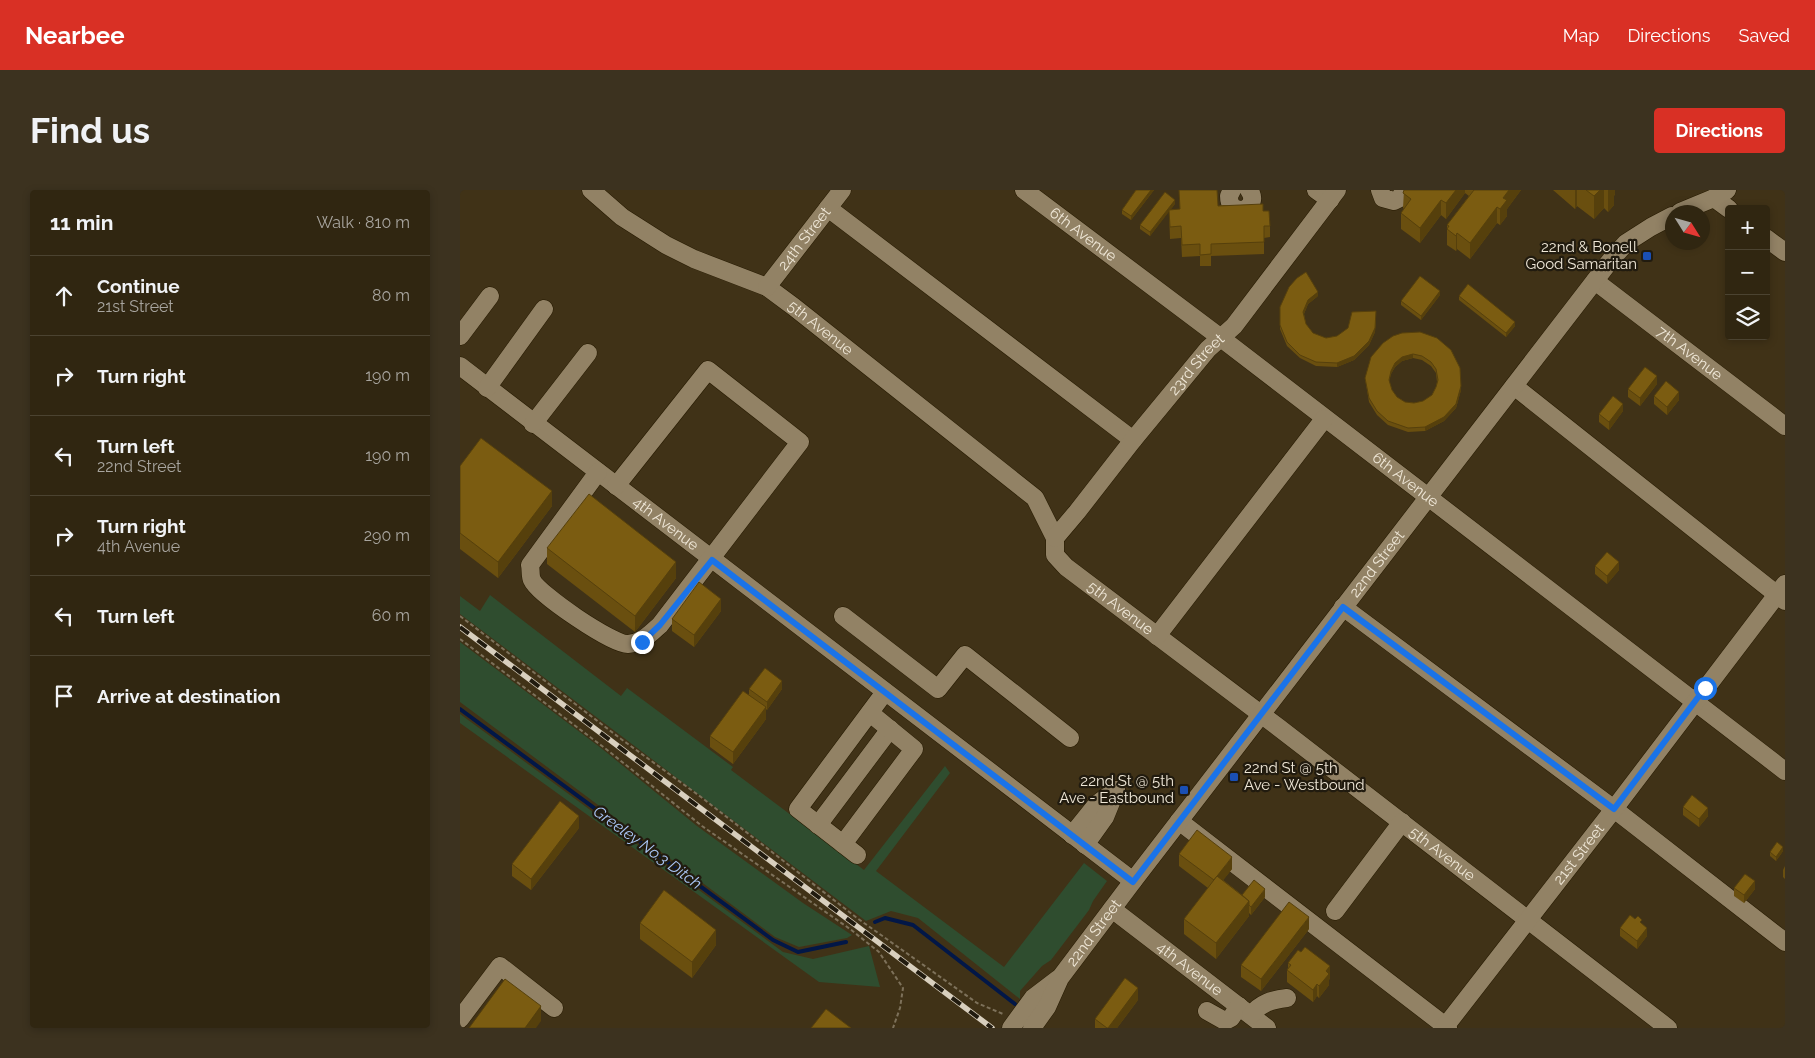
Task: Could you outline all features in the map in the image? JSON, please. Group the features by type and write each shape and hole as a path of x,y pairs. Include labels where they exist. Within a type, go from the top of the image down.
{"street":[{"name":"5th Avenue","path":"591,190 622,217 666,245 694,259 767,288 1035,498 1055,538 1055,555 1066,567 1261,714 1668,1028"},
{"name":"24th Street","path":"767,288 842,190"},
{"name":"6th Avenue","path":"1024,190 1221,338 1785,771"},
{"path":"1232,190 1229,196 1230,205 1243,210 1250,206 1252,201 1253,196 1249,190"},
{"path":"1380,190 1383,198 1394,201 1400,198 1404,190"},
{"name":"23rd Street","path":"1055,538 1208,349 1234,326 1328,193"},
{"path":"1696,205 1720,194 1727,205"},
{"path":"828,208 1133,440"},
{"name":"22nd Street","path":"1032,1028 1047,1007 1060,978 1112,909 1595,281 1626,243 1665,220"},
{"path":"1770,241 1785,252"},
{"name":"7th Avenue","path":"1595,281 1785,426"},
{"path":"460,336 490,296"},
{"path":"487,388 544,309"},
{"path":"534,424 588,352"},
{"name":"4th Avenue","path":"460,366 1133,882"},
{"path":"598,472 530,564 532,580 544,595 589,627 625,644 642,642 660,625 712,560 800,442 708,370 616,486"},
{"path":"1514,386 1782,593"},
{"path":"1157,636 1324,418"},
{"name":"21st Street","path":"1446,1027 1695,702 1782,593"},
{"path":"1343,607 1614,809 1785,942"},
{"path":"843,616 938,689 964,655 1070,738"},
{"path":"870,713 914,749 850,849 798,809 885,692"},
{"path":"818,825 890,728"},
{"path":"1179,821 1446,1027"},
{"path":"1335,911 1402,822"},
{"name":"4th Avenue","path":"1112,909 1267,1028"},
{"path":"460,1019 500,966 554,1008"},
{"name":"22nd Street","path":"1013,1025 1033,998 1060,978"},
{"path":"1208,1010 1226,1021 1266,1002 1287,998"}],"path":[{"path":"460,616 621,739 701,797 857,918 977,1003 1005,1015 1013,1025"},
{"path":"460,639 606,749 702,826 850,929 879,952 903,988 900,1008 893,1028"}],"green space":[{"path":"490,595 621,696 627,688 733,767 731,770 864,870 945,766 950,773 876,871 1004,967 1084,863 1107,881 1089,910 1051,960 1042,966 1020,991 1020,999 918,918 891,911 866,921 460,614 460,596 480,611"},
{"path":"460,642 601,748 697,826 803,903 852,935 847,938 799,947 775,937 460,702"},
{"path":"460,714 783,952 813,959 869,946 880,987 819,982 460,723"}],"building":[{"path":"1136,190 1151,190 1131,216 1122,210"},
{"path":"1179,190 1217,190 1218,206 1263,204 1263,211 1269,211 1270,226 1264,226 1264,242 1211,244 1211,254 1200,255 1200,244 1182,245 1181,226 1170,227 1169,210 1180,209"},
{"path":"1404,190 1456,190 1446,203 1441,200 1420,228 1401,213 1411,199 1403,193"},
{"path":"1474,190 1509,190 1503,198 1507,200 1500,209 1497,207 1470,243 1457,233 1456,236 1447,229 1449,226 1447,225"},
{"path":"1586,190 1600,190 1594,196"},
{"path":"1165,192 1175,200 1150,232 1140,225"},
{"path":"1306,272 1318,292 1308,300 1303,312 1306,324 1313,333 1326,338 1337,336 1348,328 1352,312 1376,311 1375,328 1369,341 1354,356 1337,363 1316,362 1300,355 1287,342 1280,325 1280,307 1289,287"},
{"path":"1420,276 1440,291 1421,316 1401,301"},
{"path":"1468,284 1515,322 1506,333 1459,296"},
{"path":"1420,332 1437,338 1451,350 1460,368 1461,386 1456,404 1444,417 1425,427 1408,428 1388,421 1377,411 1369,398 1365,378 1371,357 1383,343 1393,336 1402,333","holes":["1413,354 1422,356 1431,362 1436,369 1438,380 1436,387 1432,395 1423,401 1405,402 1397,397 1392,390 1389,380 1391,371 1395,363 1402,357"]},
{"path":"1645,367 1657,376 1640,398 1628,389"},
{"path":"1666,381 1679,392 1667,407 1654,396"},
{"path":"1613,396 1623,404 1609,422 1599,414"},
{"path":"481,438 552,491 498,562 460,533 460,466"},
{"path":"589,494 676,562 635,616 547,548"},
{"path":"1607,552 1619,562 1607,576 1595,566"},
{"path":"699,582 721,599 694,635 672,619"},
{"path":"765,668 782,681 767,702 749,689"},
{"path":"743,691 766,707 733,752 710,736"},
{"path":"1692,795 1708,808 1699,819 1683,807"},
{"path":"560,801 579,816 531,879 512,864"},
{"path":"1197,830 1232,857 1214,880 1179,854"},
{"path":"1777,842 1783,847 1776,857 1770,852"},
{"path":"1745,874 1755,881 1744,895 1734,888"},
{"path":"1217,876 1249,901 1216,943 1184,919"},
{"path":"1254,880 1265,889 1251,907 1249,901 1242,895"},
{"path":"664,890 716,930 692,962 640,923"},
{"path":"1289,902 1309,917 1261,979 1241,965"},
{"path":"1630,915 1635,919 1638,916 1642,920 1640,922 1647,928 1637,941 1620,928"},
{"path":"1305,947 1330,966 1326,971 1329,974 1313,990 1287,970 1291,965 1288,963 1298,950 1301,952"},
{"path":"1125,978 1138,988 1107,1028 1095,1019"},
{"path":"505,979 541,1006 525,1028 469,1028"},
{"path":"826,1009 851,1028 811,1028"}],"waterway":[{"name":"Greeley No.3 Ditch","path":"460,709 773,940 798,952 846,942"},
{"path":"875,922 885,918 913,925 1015,1004"}],"railway":[{"path":"460,627 992,1028"}],"place":[{"name":"22nd & Bonell Good Samaritan","path":"1647,256"},
{"name":"22nd St @ 5th Ave - Westbound","path":"1234,777"},
{"name":"22nd St @ 5th Ave - Eastbound","path":"1184,790"}],"route":[{"path":"642,642 660,625 712,560 1133,882 1343,607 1614,809 1705,688"}]}
